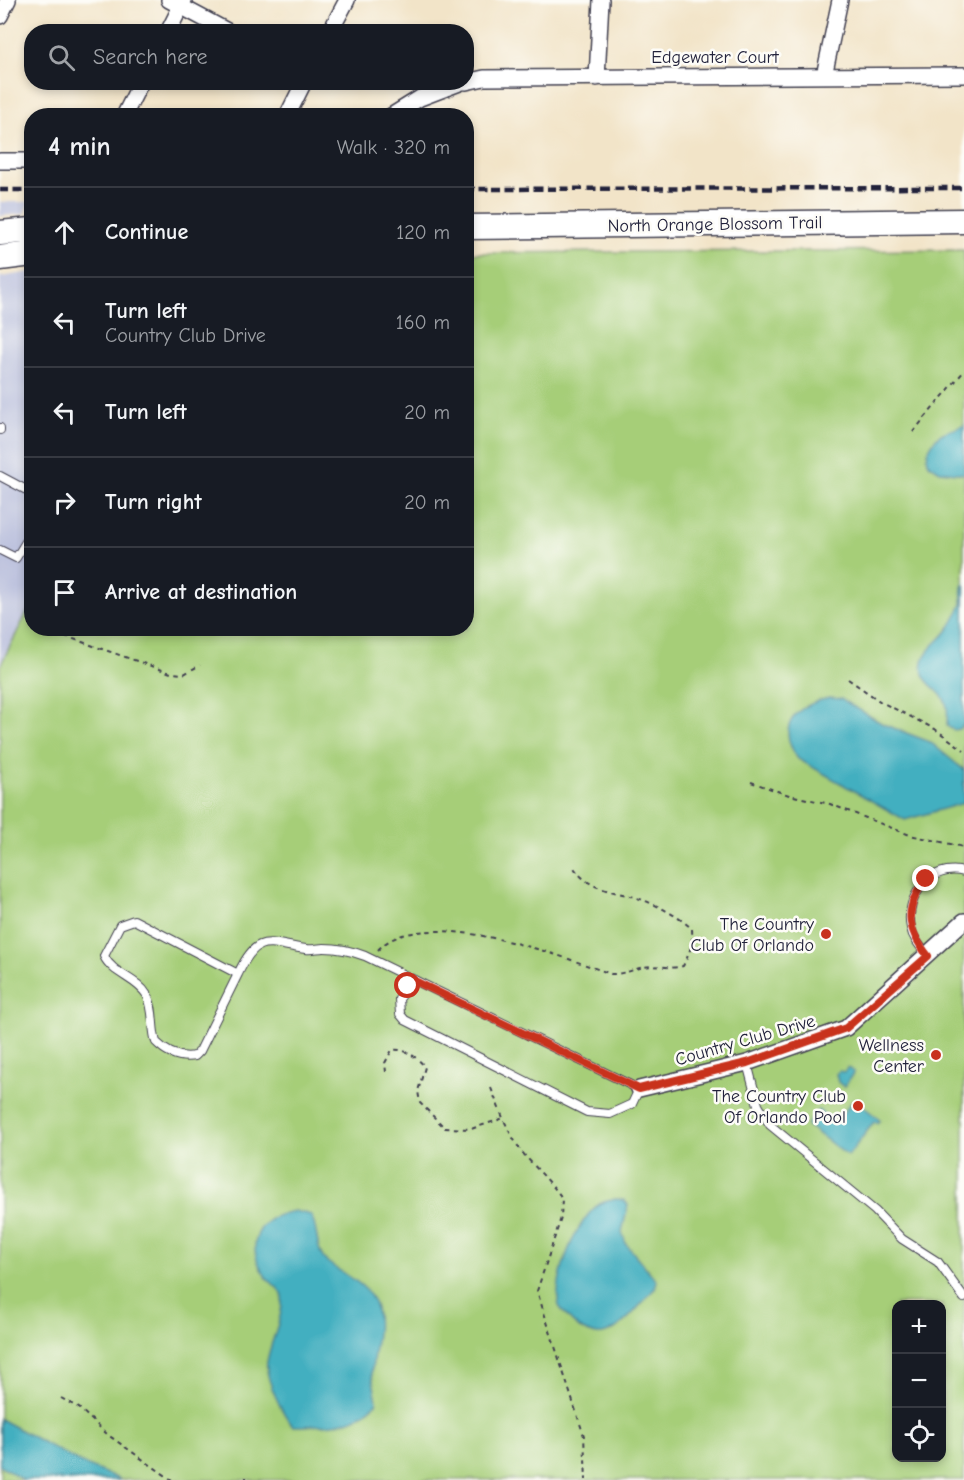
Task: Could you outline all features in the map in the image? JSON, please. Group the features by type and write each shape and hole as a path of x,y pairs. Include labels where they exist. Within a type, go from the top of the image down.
{"main road":[{"name":"North Orange Blossom Trail","path":"474,226 964,222"},
{"path":"0,238 24,232"},
{"path":"0,258 24,255"}],"street":[{"path":"0,16 8,0"},
{"path":"334,24 347,0"},
{"path":"597,78 601,0"},
{"path":"824,76 840,0"},
{"path":"171,24 178,2 215,24"},
{"name":"Edgewater Court","path":"474,80 484,78 964,75"},
{"path":"128,108 137,90"},
{"path":"291,108 300,90"},
{"name":"Edgewater Court","path":"404,108 420,98 442,90"},
{"path":"0,161 24,161"},
{"name":"Country Club Drive","path":"639,1089 747,1063 846,1028 964,921"}],"lane":[{"path":"0,476 24,489"},
{"path":"0,550 16,558 24,545"},
{"path":"928,956 911,931 910,909 916,895 926,879 932,875 964,872"},
{"path":"238,974 134,920 120,925 104,956 110,966 141,987 147,996 156,1042 168,1052 181,1057 195,1056 201,1051 238,974 247,955 258,946 268,942 308,950 325,948 352,951 371,958 639,1089 632,1104 621,1111 599,1114 587,1112 405,1020 400,1014 399,999 414,981"},
{"path":"747,1063 758,1105 770,1125 875,1211 902,1239 938,1262 964,1298"}],"path":[{"path":"913,432 964,371"},
{"path":"65,636 171,674 184,674 200,665"},
{"path":"849,679 881,702 935,729 964,750"},
{"path":"751,782 789,795 830,804 910,836 964,846"},
{"path":"371,958 382,946 396,938 418,932 436,932 529,945 611,974 622,975 644,967 675,969 682,966 690,953 692,928 684,921 642,899 606,892 578,875 573,866"},
{"path":"386,1072 385,1063 392,1050 399,1049 418,1058 425,1067 418,1091 420,1103 445,1128 471,1129 504,1118"},
{"path":"492,1088 504,1118 526,1158 546,1176 562,1198 561,1218 537,1291 584,1436 586,1480"},
{"path":"61,1398 79,1408 108,1435 172,1480"}],"shaded area":[{"path":"0,202 24,202 24,214 0,216"},
{"path":"24,273 24,619 0,666 0,277"}],"green space":[{"name":"The Country Club Of Orlando","path":"964,250 964,1480 0,1480 0,666 24,619 24,636 474,636 474,253"}],"water":[{"path":"964,425 964,474 940,471 929,464 929,450 934,441 941,434"},
{"path":"964,582 964,724 959,729 953,730 947,726 946,702 925,678 922,666 926,654 945,634 962,604 961,591"},
{"path":"829,698 841,699 883,724 930,742 964,770 964,803 905,820 798,759 788,737 792,719 807,706"},
{"path":"848,1067 854,1072 844,1087 838,1082 836,1074 839,1071 844,1072"},
{"name":"The Country Club Of Orlando Pool","path":"854,1099 880,1120 877,1123 874,1122 848,1156 807,1125 818,1110 835,1123"},
{"path":"615,1199 624,1200 628,1205 622,1232 626,1244 657,1281 655,1288 632,1314 610,1332 598,1334 586,1332 573,1323 559,1306 559,1281 568,1250 583,1221 601,1203"},
{"path":"295,1211 311,1215 321,1255 331,1265 362,1286 373,1300 376,1309 377,1334 372,1374 377,1402 359,1416 339,1423 293,1426 280,1405 268,1377 267,1362 281,1311 282,1294 266,1277 259,1265 255,1243 264,1225 282,1214"},
{"path":"0,1419 79,1462 121,1480 23,1480 0,1465"}],"railway":[{"path":"474,189 964,188"},
{"path":"0,190 24,190"}],"place":[{"name":"The Country Club Of Orlando","path":"826,934"},
{"name":"Wellness Center","path":"936,1055"},
{"name":"The Country Club Of Orlando Pool","path":"858,1106"}],"route":[{"path":"408,986 414,981 419,983 639,1089 747,1063 828,1036 856,1021 928,956 915,940 909,920 910,909 926,879"}]}
